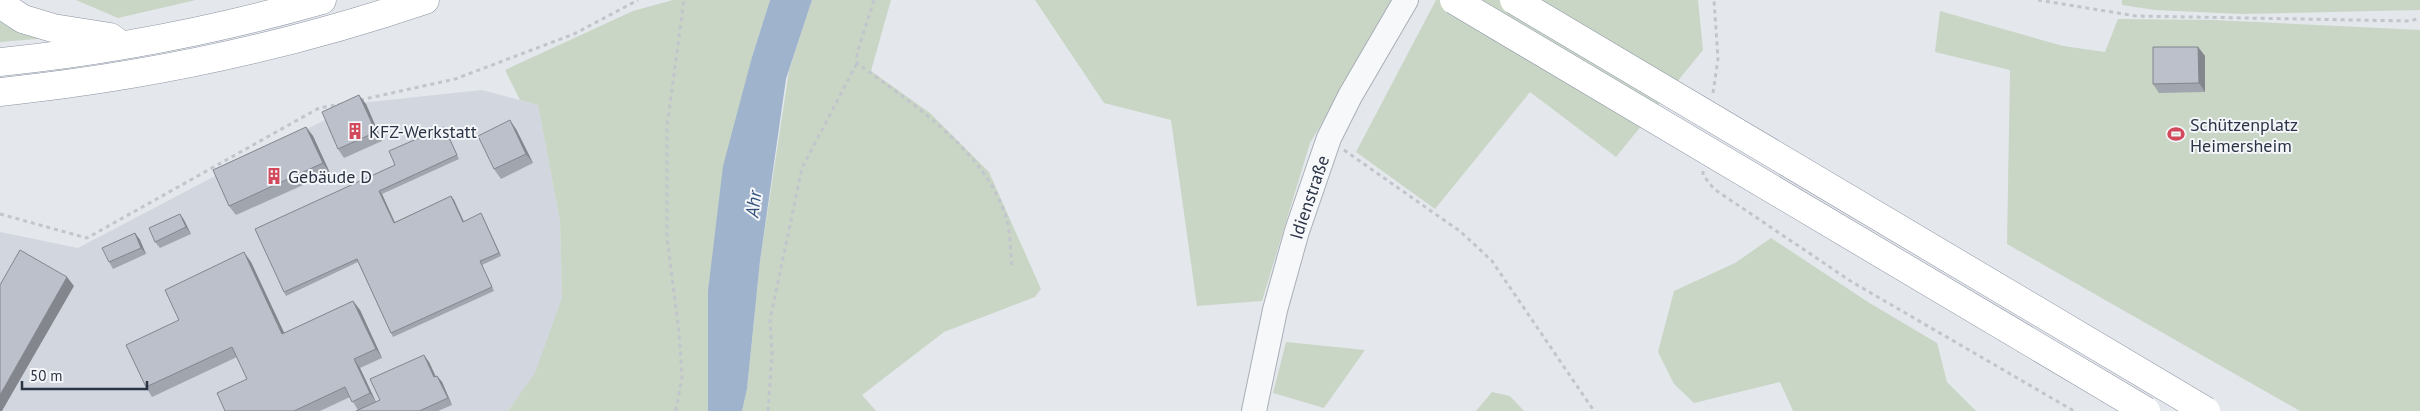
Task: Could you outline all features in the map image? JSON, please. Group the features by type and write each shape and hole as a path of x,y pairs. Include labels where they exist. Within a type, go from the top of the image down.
{"highway":[{"path":"0,62 122,46 193,32 322,0"},
{"path":"0,92 56,86 206,61 305,36 425,0"},
{"path":"1454,0 2146,411"},
{"path":"1514,0 2206,411"},
{"path":"0,4 23,19 53,28 110,37 122,46"}],"street":[{"name":"Idienstraße","path":"1254,411 1275,310 1297,231 1329,138 1350,96 1406,0"}],"path":[{"path":"358,100 455,79 574,34 638,0"},
{"path":"676,411 682,377 679,332 667,238 667,126 684,0"},
{"path":"768,411 772,354 770,320 802,168 857,63 857,53 874,0"},
{"path":"2038,0 2136,16 2410,21 2420,18"},
{"path":"857,63 929,116 985,173 1007,218 1012,266"},
{"path":"0,214 87,238 319,108 348,102"},
{"path":"1329,138 1461,232 1492,261 1594,411"}],"shaded area":[{"path":"482,90 538,105 560,221 562,299 537,371 508,411 0,411 0,232 78,248 274,145 360,103"}],"green space":[{"path":"76,0 196,0 118,18"},
{"path":"673,0 770,0 752,57 708,411 508,411 535,373 562,298 560,221 538,105 520,100 505,70 633,11"},
{"path":"812,0 891,0 871,71 930,113 989,172 1041,289 1035,297 944,332 862,395 876,411 742,411 747,389 760,261 789,71"},
{"path":"1035,0 1395,0 1310,143 1262,301 1197,306 1171,120 1104,103"},
{"path":"1436,0 1698,0 1703,50 1616,157 1530,92 1435,209 1356,152"},
{"path":"2122,0 2420,0 2420,10 2241,14 2155,10 2122,5"},
{"path":"1940,11 2063,46 2105,52 2118,19 2213,20 2420,30 2420,411 2300,411 2007,244 2010,70 1935,52"},
{"path":"0,17 48,38 0,42"},
{"path":"1771,238 1868,302 1937,343 1947,382 1976,411 1793,411 1780,382 1694,403 1674,384 1658,352 1674,291 1735,263"},
{"path":"1286,342 1365,350 1324,408 1273,393"},
{"path":"1492,392 1510,396 1524,411 1476,411"}],"water":[{"name":"Ahr","path":"770,0 812,0 786,79 760,261 747,389 742,411 708,411 708,291 723,166 752,57"}],"building":[{"path":"2153,47 2198,47 2199,83 2153,84"},
{"name":"KFZ-Werkstatt","path":"359,95 376,132 338,149 322,112"},
{"path":"510,120 526,154 494,169 478,136"},
{"name":"Gebäude D","path":"306,127 323,163 229,206 213,170"},
{"path":"444,127 457,155 379,191 394,223 451,196 463,222 481,213 499,253 480,261 492,287 391,333 357,259 284,292 255,229 395,165 389,151"},
{"path":"180,214 186,227 155,242 149,228"},
{"path":"135,233 141,248 109,262 102,248"},
{"path":"20,250 67,277 0,395 0,285"},
{"path":"244,252 282,334 353,301 376,349 354,359 370,393 352,402 345,387 294,411 225,411 217,393 247,379 232,347 146,387 126,345 179,320 165,290"},
{"path":"424,355 434,377 437,376 448,398 419,411 356,411 380,400 370,379"}],"place":[{"name":"KFZ-Werkstatt","path":"355,131"},
{"name":"Schützenplatz Heimersheim","path":"2176,134"},
{"name":"Gebäude D","path":"274,176"}]}
